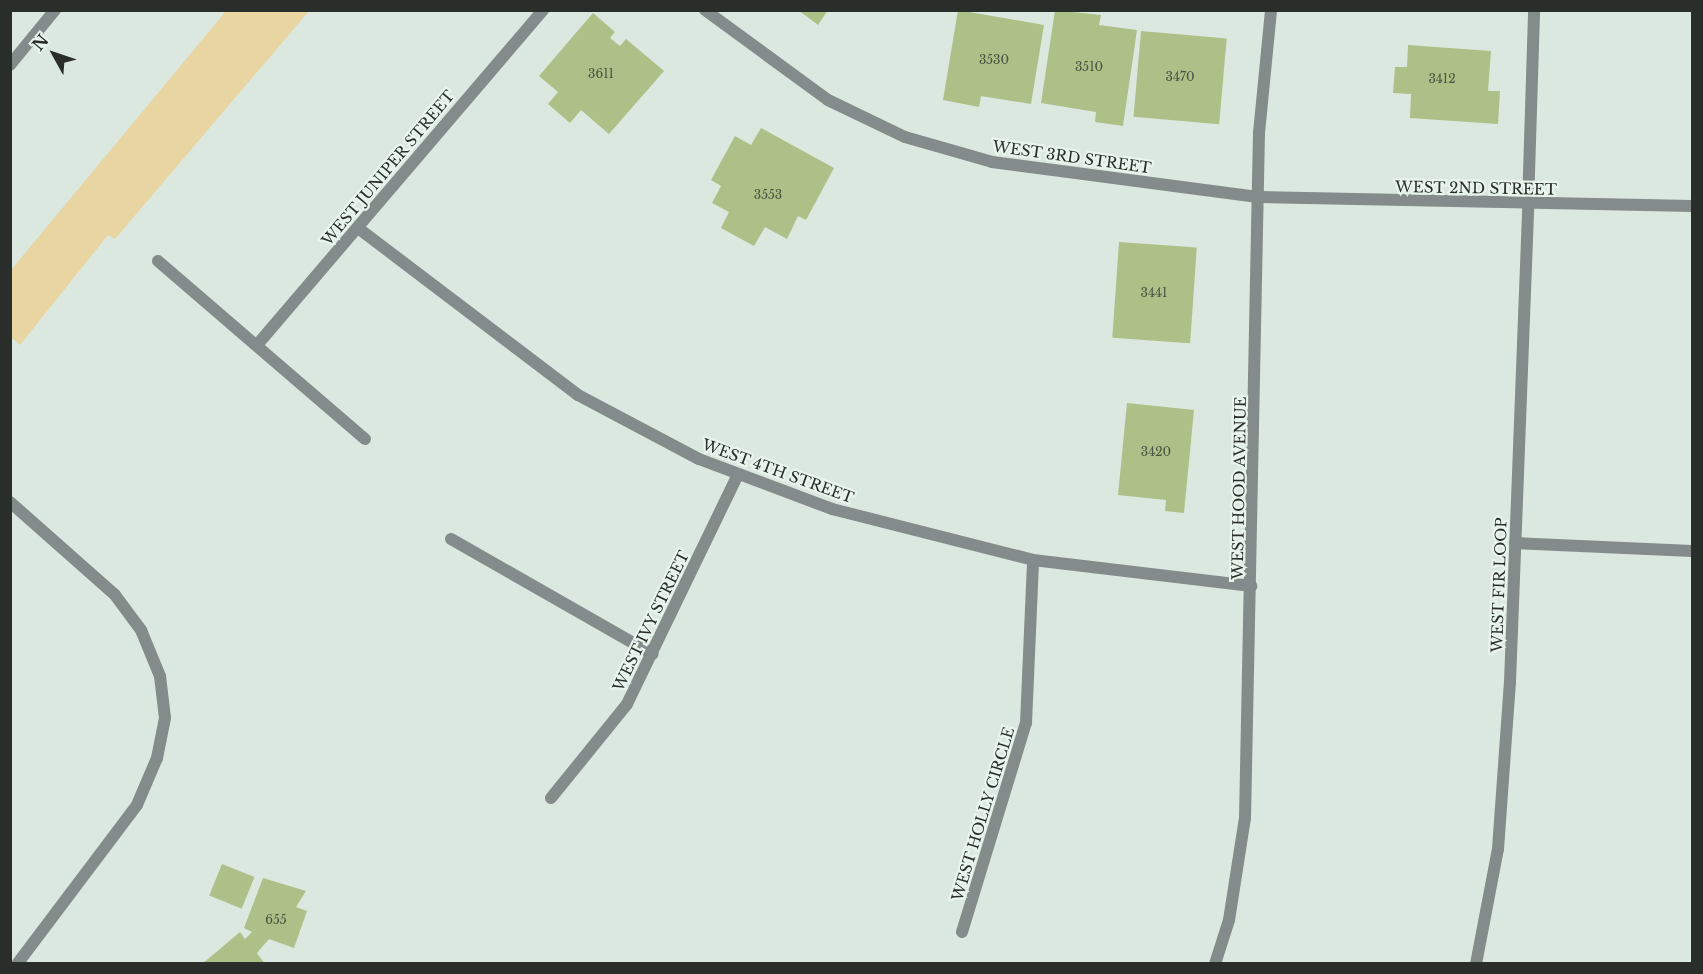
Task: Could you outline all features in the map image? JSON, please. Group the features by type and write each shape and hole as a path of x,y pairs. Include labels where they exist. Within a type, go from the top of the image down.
{"street":[{"path":"10,65 55,10"},
{"name":"WEST JUNIPER STREET","path":"257,345 543,10"},
{"name":"WEST 3RD STREET","path":"705,10 828,100 905,137 992,162 1258,197"},
{"name":"WEST HOOD AVENUE","path":"1215,963 1229,920 1245,818 1258,197 1271,10"},
{"name":"WEST FIR LOOP","path":"1476,963 1498,849 1515,543 1534,10"},
{"name":"WEST 2ND STREET","path":"1258,197 1528,205 1692,206"},
{"name":"WEST 4TH STREET","path":"358,228 578,395 738,474 832,509 1034,560 1251,586"},
{"path":"158,261 365,439"},
{"name":"WEST IVY STREET","path":"551,798 627,704 738,474"},
{"path":"10,502 116,595 141,630 160,676 165,718 157,758 137,805 17,963"},
{"path":"452,539 653,654"},
{"path":"1515,543 1692,551"},
{"name":"WEST HOLLY CIRCLE","path":"962,932 1026,723 1034,560"}],"shaded area":[{"path":"226,11 309,11 115,239 108,235 20,345 11,337 11,270"}],"building":[{"path":"798,10 828,10 818,25"},
{"path":"958,10 1044,25 1031,104 981,96 979,107 943,100"},
{"path":"1055,10 1101,15 1099,25 1137,30 1123,126 1095,122 1096,112 1041,103"},
{"path":"593,13 615,32 610,38 620,46 626,39 664,71 609,134 581,110 570,123 548,104 558,92 539,76"},
{"path":"1141,31 1227,38 1219,124 1134,117"},
{"path":"1408,45 1491,51 1488,91 1500,91 1498,124 1410,118 1411,94 1393,93 1395,67 1407,67"},
{"path":"761,128 834,168 806,220 798,216 787,239 765,227 754,246 721,228 729,212 712,203 721,186 711,180 735,136 751,145"},
{"path":"1119,242 1197,247 1190,343 1112,338"},
{"path":"1127,403 1194,410 1184,513 1165,511 1166,500 1118,495"},
{"path":"222,864 254,877 242,909 209,896"},
{"path":"263,878 306,891 296,907 307,911 294,948 269,939 257,953 265,964 202,964 240,932 245,939 252,932 244,928"}]}
